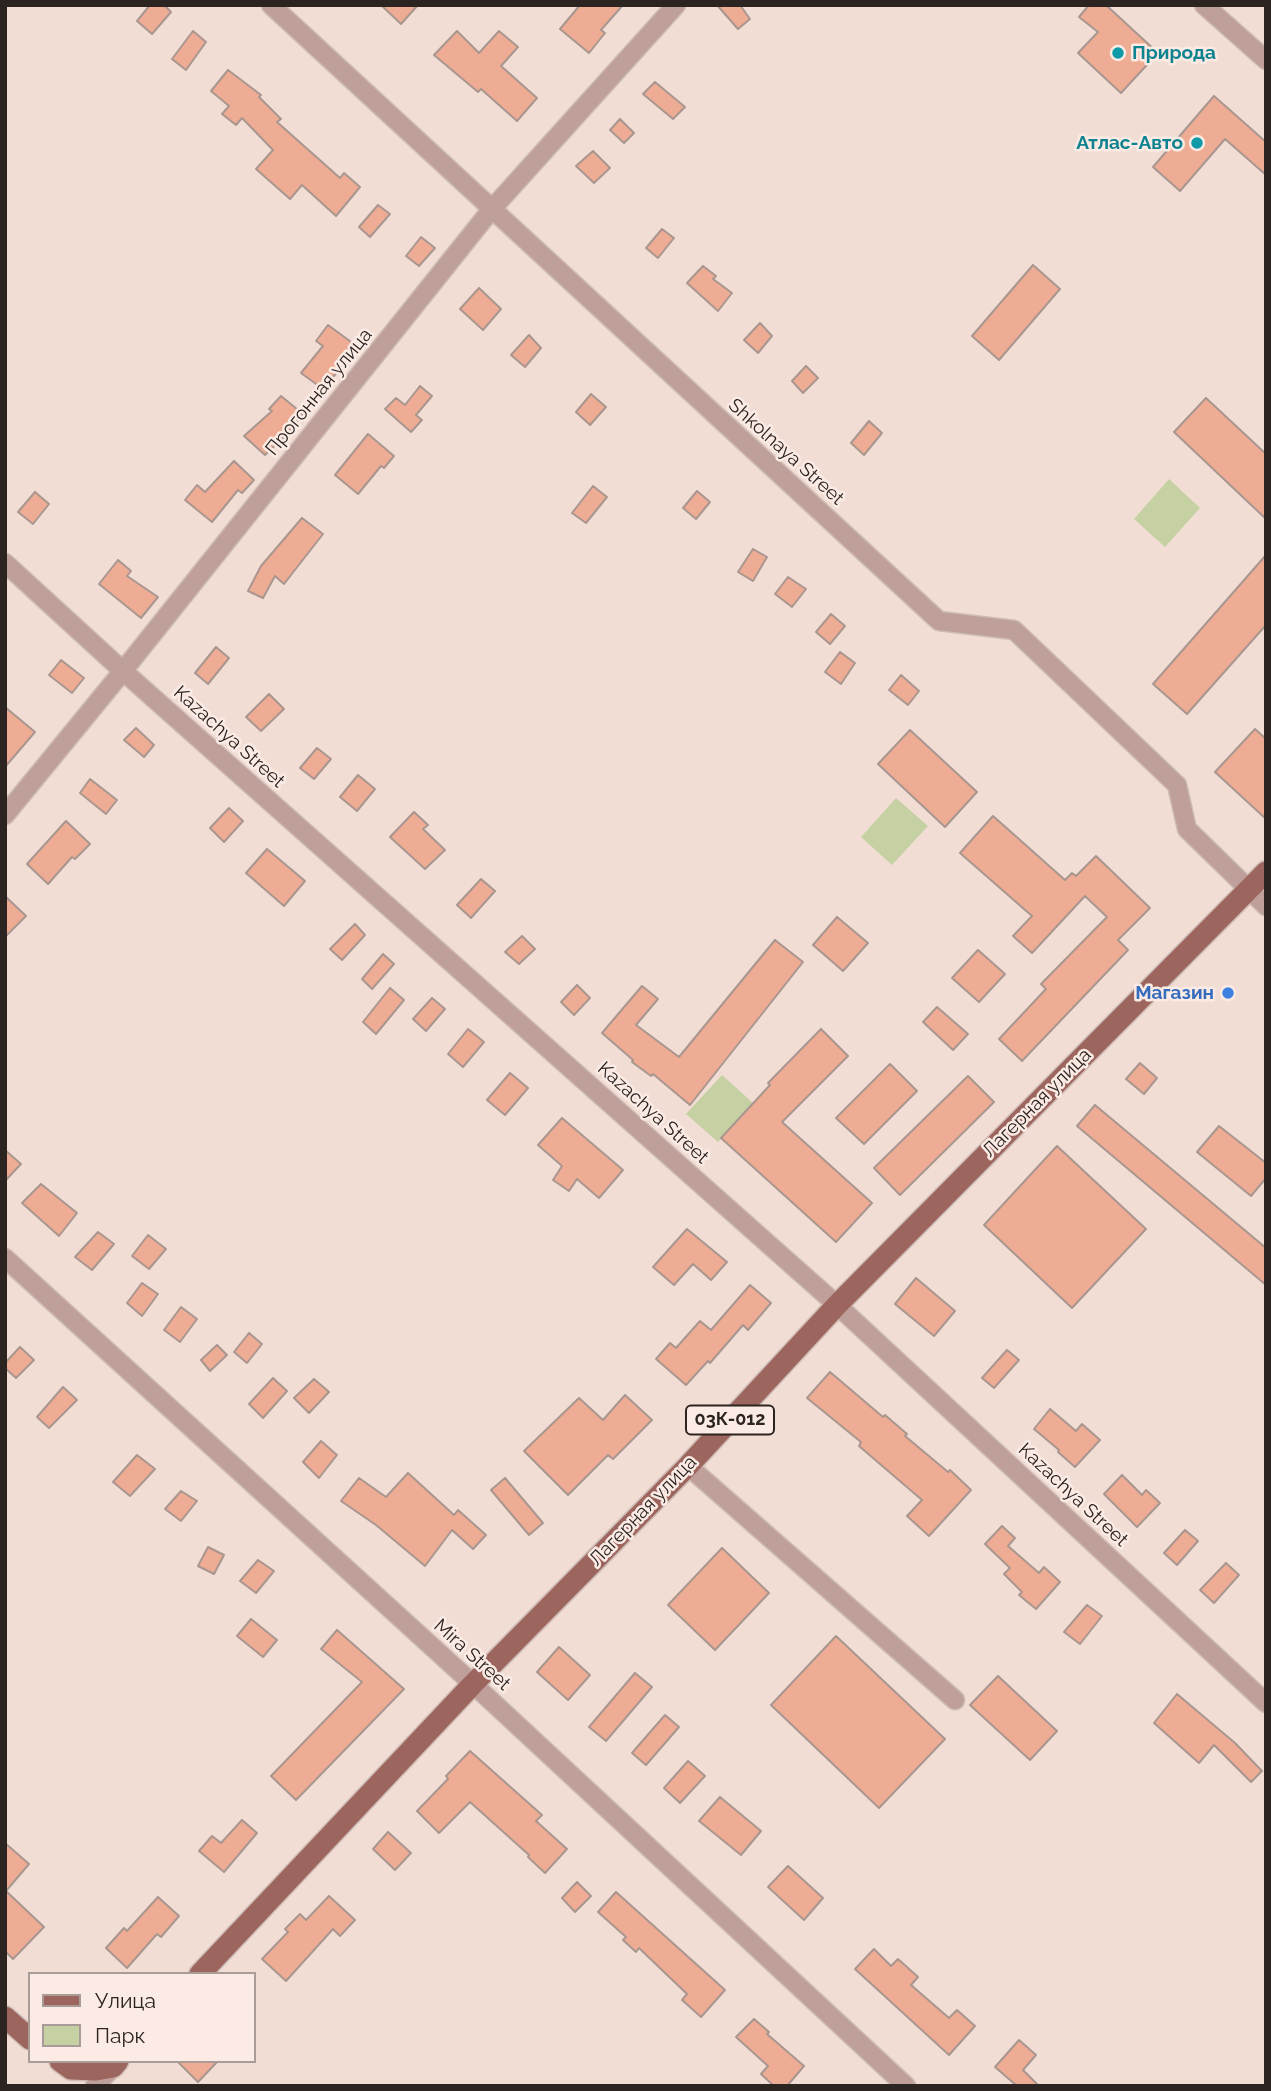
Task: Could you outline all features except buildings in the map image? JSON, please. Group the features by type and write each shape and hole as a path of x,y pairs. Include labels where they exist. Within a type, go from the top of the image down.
{"main road":[{"name":"Лагерная улица","path":"202,1972 473,1684 688,1466 837,1305 1266,872"},
{"path":"5,2017 28,2037"},
{"path":"72,2072 96,2070 116,2064"}],"street":[{"name":"Shkolnaya Street","path":"271,5 939,621 1014,630 1177,785 1187,829 1266,906"},
{"name":"Прогонная улица","path":"5,815 491,210 676,5"},
{"path":"1204,5 1266,60"},
{"name":"Kazachya Street","path":"5,563 837,1305 1266,1703"},
{"name":"Mira Street","path":"5,1258 473,1684 906,2086"},
{"path":"688,1466 956,1700"},
{"path":"95,2086 116,2064"}],"green space":[{"path":"1169,479 1200,508 1165,547 1134,519"},
{"path":"896,798 928,826 892,865 861,837"},
{"path":"722,1075 753,1103 718,1142 686,1114"}],"place":[{"name":"Природа","path":"1118,53"},
{"name":"Атлас-Авто","path":"1197,143"},
{"name":"Магазин","path":"1228,993"}]}
